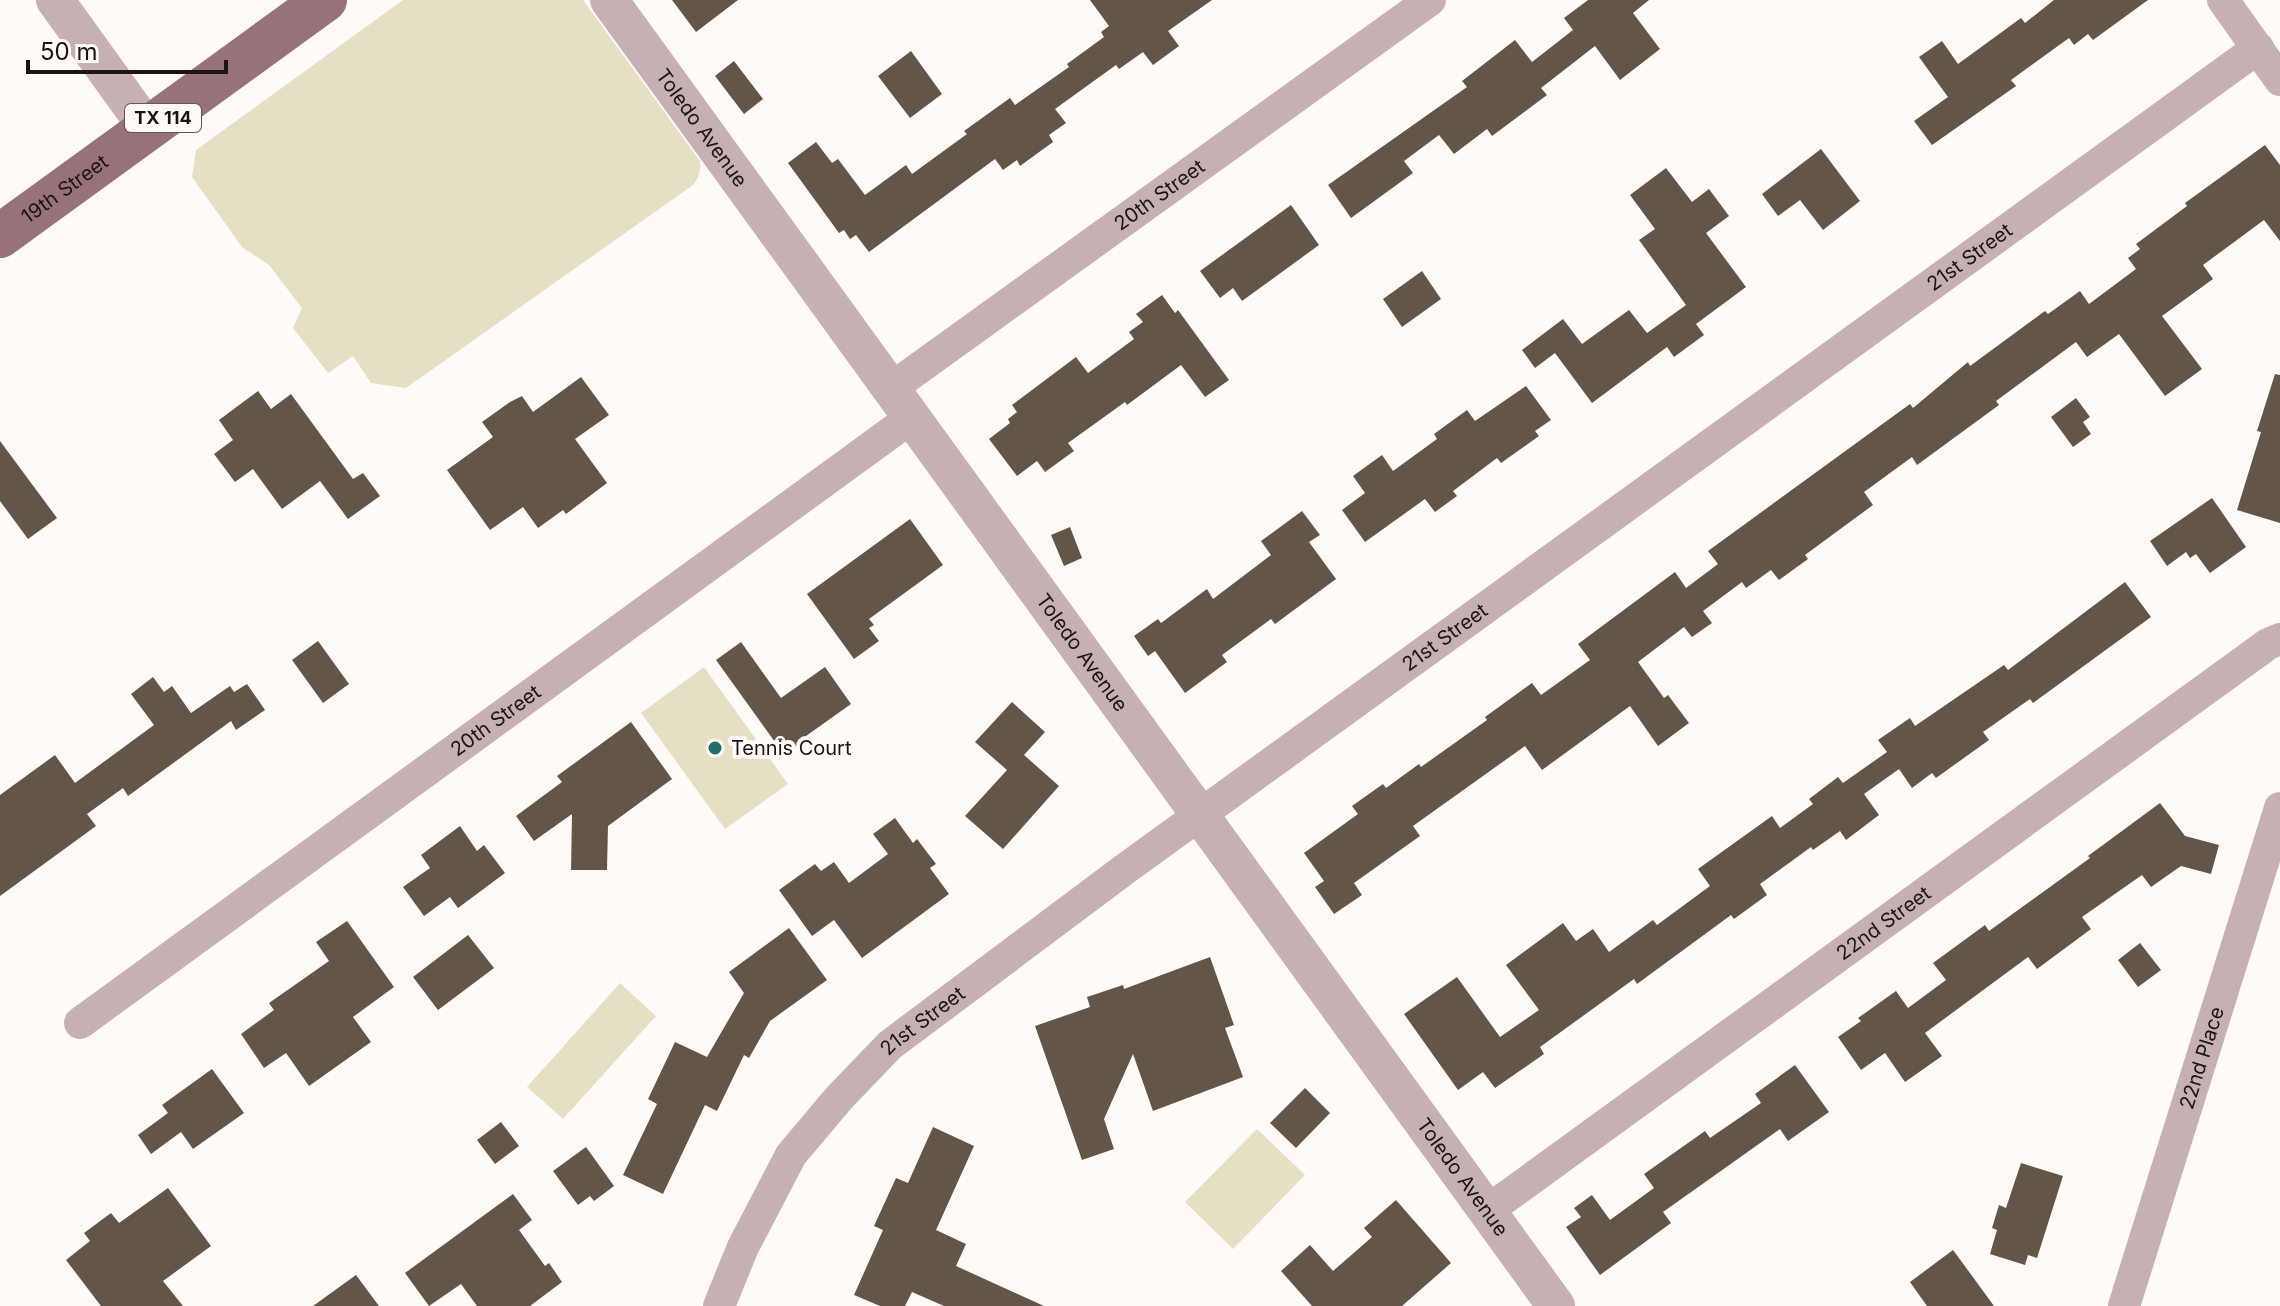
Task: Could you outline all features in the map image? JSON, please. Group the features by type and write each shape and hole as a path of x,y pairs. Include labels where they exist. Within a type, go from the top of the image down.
{"main road":[{"name":"19th Street","path":"0,236 325,0"}],"street":[{"path":"55,0 148,129"},
{"name":"Toledo Avenue","path":"609,0 1556,1306"},
{"name":"20th Street","path":"80,1023 1430,0"},
{"path":"2223,0 2280,80"},
{"name":"21st Street","path":"719,1306 743,1247 791,1155 839,1098 890,1045 1200,815 2258,48"},
{"name":"22nd Street","path":"1487,1211 2256,653 2280,639"},
{"name":"22nd Place","path":"2124,1306 2280,808"}],"shaded area":[{"path":"403,0 583,0 700,161 699,174 693,185 406,388 371,383 353,356 328,373 293,328 302,308 269,265 242,247 192,177 196,150"},
{"name":"Tennis Court","path":"704,667 788,784 725,829 641,713"},
{"path":"620,983 656,1016 563,1119 527,1087"},
{"path":"1257,1129 1305,1175 1233,1249 1185,1202"}],"building":[{"path":"672,0 738,0 696,32"},
{"path":"1090,0 1212,0 1168,31 1179,46 1153,65 1143,52 1119,69 1116,65 1055,109 1066,123 1049,135 1053,142 1020,166 1017,160 1003,170 995,159 869,252 856,235 850,239 844,230 839,233 788,163 816,142 832,163 838,159 865,195 906,165 912,174 1010,98 1015,105 1069,67 1067,64 1104,37 1101,32 1109,26"},
{"path":"1588,0 1649,0 1633,13 1660,49 1620,80 1595,46 1541,88 1547,95 1492,136 1487,129 1454,154 1439,135 1404,161 1413,173 1351,218 1328,185 1467,87 1462,81 1515,40 1532,62 1573,30 1564,18"},
{"path":"2054,0 2148,0 2093,40 2088,34 2074,45 2069,38 2011,80 2016,86 1932,145 1914,121 1948,97 1919,57 1942,41 1958,64 2021,18 2025,23"},
{"path":"911,51 942,94 910,118 878,76"},
{"path":"734,61 763,99 744,114 715,76"},
{"path":"2265,145 2280,165 2280,241 2264,220 2203,265 2213,279 2162,316 2202,369 2165,396 2119,334 2087,357 2076,342 1996,401 1999,405 1917,465 1912,457 1864,492 1873,505 1805,555 1808,559 1779,580 1771,570 1746,588 1742,582 1703,611 1712,623 1692,637 1684,627 1638,662 1664,698 1668,695 1689,723 1658,746 1630,706 1542,770 1525,746 1413,826 1420,836 1354,883 1362,895 1334,914 1315,887 1324,881 1304,853 1358,814 1352,806 1383,784 1386,788 1419,764 1421,767 1532,683 1541,695 1590,660 1578,644 1675,572 1686,588 1718,564 1708,551 1910,404 1913,408 1968,362 1970,366 2045,311 2048,314 2080,291 2089,304 2136,269 2128,258 2140,249 2136,244 2187,206 2185,203"},
{"path":"1821,149 1860,201 1823,230 1800,200 1778,216 1762,194"},
{"path":"1666,168 1692,202 1709,189 1729,216 1706,233 1746,287 1696,324 1704,335 1674,357 1667,347 1592,403 1555,353 1535,368 1522,350 1563,319 1582,344 1629,310 1647,333 1686,305 1639,240 1655,229 1630,195"},
{"path":"1291,205 1319,245 1242,301 1233,288 1220,298 1200,271"},
{"path":"1422,271 1441,299 1402,327 1383,299"},
{"path":"1162,295 1175,313 1178,310 1229,380 1205,397 1181,365 1068,443 1074,451 1045,472 1037,461 1017,476 989,439 1010,423 1008,419 1017,412 1012,405 1076,357 1088,373 1134,339 1129,332 1143,322 1136,314"},
{"path":"2275,374 2280,375 2280,523 2237,510"},
{"path":"581,377 609,415 575,439 607,483 566,514 563,510 538,528 523,507 490,530 447,470 493,437 482,422 510,402 522,396 533,412"},
{"path":"1526,386 1551,420 1535,431 1539,436 1501,463 1497,458 1453,491 1457,496 1435,512 1425,499 1365,542 1342,510 1365,493 1353,476 1382,455 1393,471 1437,439 1434,434 1467,410 1475,421"},
{"path":"258,391 271,409 291,394 353,479 363,473 380,496 348,519 320,481 282,509 253,469 235,482 214,454 233,440 219,420"},
{"path":"2076,398 2090,417 2083,422 2091,434 2073,447 2051,417"},
{"path":"0,441 57,518 28,539 0,501"},
{"path":"2212,498 2246,547 2210,573 2196,554 2190,558 2186,552 2167,566 2150,541"},
{"path":"1302,511 1320,535 1309,542 1336,579 1275,624 1271,619 1222,655 1227,662 1185,693 1155,651 1148,656 1134,636 1158,619 1161,623 1207,589 1213,599 1271,555 1261,541"},
{"path":"910,519 943,565 869,619 874,625 869,628 879,641 854,659 807,594"},
{"path":"1070,527 1082,558 1064,566 1051,535"},
{"path":"2125,582 2151,617 2033,703 2030,699 1983,732 1989,740 1936,778 1932,773 1912,788 1899,769 1864,794 1879,815 1846,840 1840,831 1813,850 1811,847 1760,884 1767,895 1734,919 1731,915 1637,984 1634,979 1540,1047 1544,1054 1495,1088 1483,1072 1458,1090 1404,1014 1457,977 1500,1037 1539,1010 1506,965 1563,923 1576,941 1593,929 1609,952 1653,920 1657,925 1710,886 1698,869 1772,816 1780,828 1813,804 1809,799 1838,777 1843,783 1887,752 1878,740 1910,718 1915,726 2004,665 2008,670"},
{"path":"318,641 349,684 323,703 292,660"},
{"path":"741,642 781,698 825,667 851,704 799,741 801,744 785,756 716,660"},
{"path":"153,677 164,692 172,686 191,713 230,686 234,692 247,684 265,710 236,730 231,721 128,796 123,788 87,814 96,826 0,896 0,795 55,755 75,783 154,725 131,694"},
{"path":"1012,702 1045,732 1024,755 1059,786 1003,849 965,816 1007,770 975,742"},
{"path":"631,722 672,779 608,826 607,870 571,870 572,814 534,841 516,816 562,782 557,776"},
{"path":"2160,803 2185,836 2219,845 2211,874 2181,866 2151,887 2142,875 2082,917 2091,929 2037,969 2028,957 1925,1033 1942,1056 1905,1082 1885,1053 1861,1070 1838,1037 1861,1021 1858,1018 1896,991 1908,1008 1946,980 1933,963 1985,925 1989,931"},
{"path":"895,818 913,843 917,839 936,864 930,868 949,894 862,958 834,920 812,936 779,890 815,864 821,871 834,862 849,883 888,854 873,834"},
{"path":"460,826 477,851 484,845 505,873 458,908 450,897 424,916 403,887 430,868 421,855"},
{"path":"347,921 394,987 353,1017 371,1042 309,1086 286,1053 264,1068 241,1034 274,1010 269,1003 329,961 316,942"},
{"path":"789,928 827,980 770,1021 749,1058 744,1055 717,1111 705,1105 663,1194 623,1175 657,1104 648,1099 675,1042 707,1057 744,993 729,972"},
{"path":"468,935 494,968 438,1010 413,977"},
{"path":"2140,943 2161,970 2138,987 2118,960"},
{"path":"1210,957 1234,1025 1225,1028 1243,1077 1153,1111 1133,1054 1104,1119 1114,1149 1082,1160 1035,1026 1090,1007 1087,997 1123,985 1124,989"},
{"path":"1795,1065 1829,1112 1788,1141 1780,1129 1663,1212 1671,1223 1600,1275 1566,1227 1581,1217 1574,1208 1592,1195 1610,1220 1654,1188 1644,1174 1705,1131 1710,1138 1761,1103 1755,1094"},
{"path":"212,1069 244,1113 193,1149 181,1132 151,1154 138,1135 168,1113 162,1105"},
{"path":"1305,1088 1330,1113 1296,1148 1270,1123"},
{"path":"501,1122 519,1146 495,1164 477,1140"},
{"path":"933,1127 974,1146 936,1230 966,1244 956,1266 1044,1306 944,1306 912,1292 905,1306 880,1306 854,1295 883,1230 874,1226 896,1178 908,1183"},
{"path":"586,1147 614,1186 594,1201 590,1196 578,1205 553,1171"},
{"path":"2021,1163 2063,1176 2037,1258 2028,1255 2025,1265 1990,1254 1997,1230 1992,1228 1999,1205 2006,1208"},
{"path":"168,1188 211,1246 163,1281 183,1306 101,1306 66,1260 90,1241 84,1233 111,1213 119,1223"},
{"path":"513,1194 532,1220 519,1230 545,1266 549,1263 562,1282 530,1306 477,1306 461,1284 429,1306 405,1273"},
{"path":"1396,1200 1451,1263 1402,1306 1312,1306 1281,1271 1310,1245 1333,1271 1372,1237 1364,1228"},
{"path":"1953,1250 1994,1306 1927,1306 1910,1282"},
{"path":"356,1275 379,1306 313,1306"}],"place":[{"name":"Tennis Court","path":"715,748"}]}
